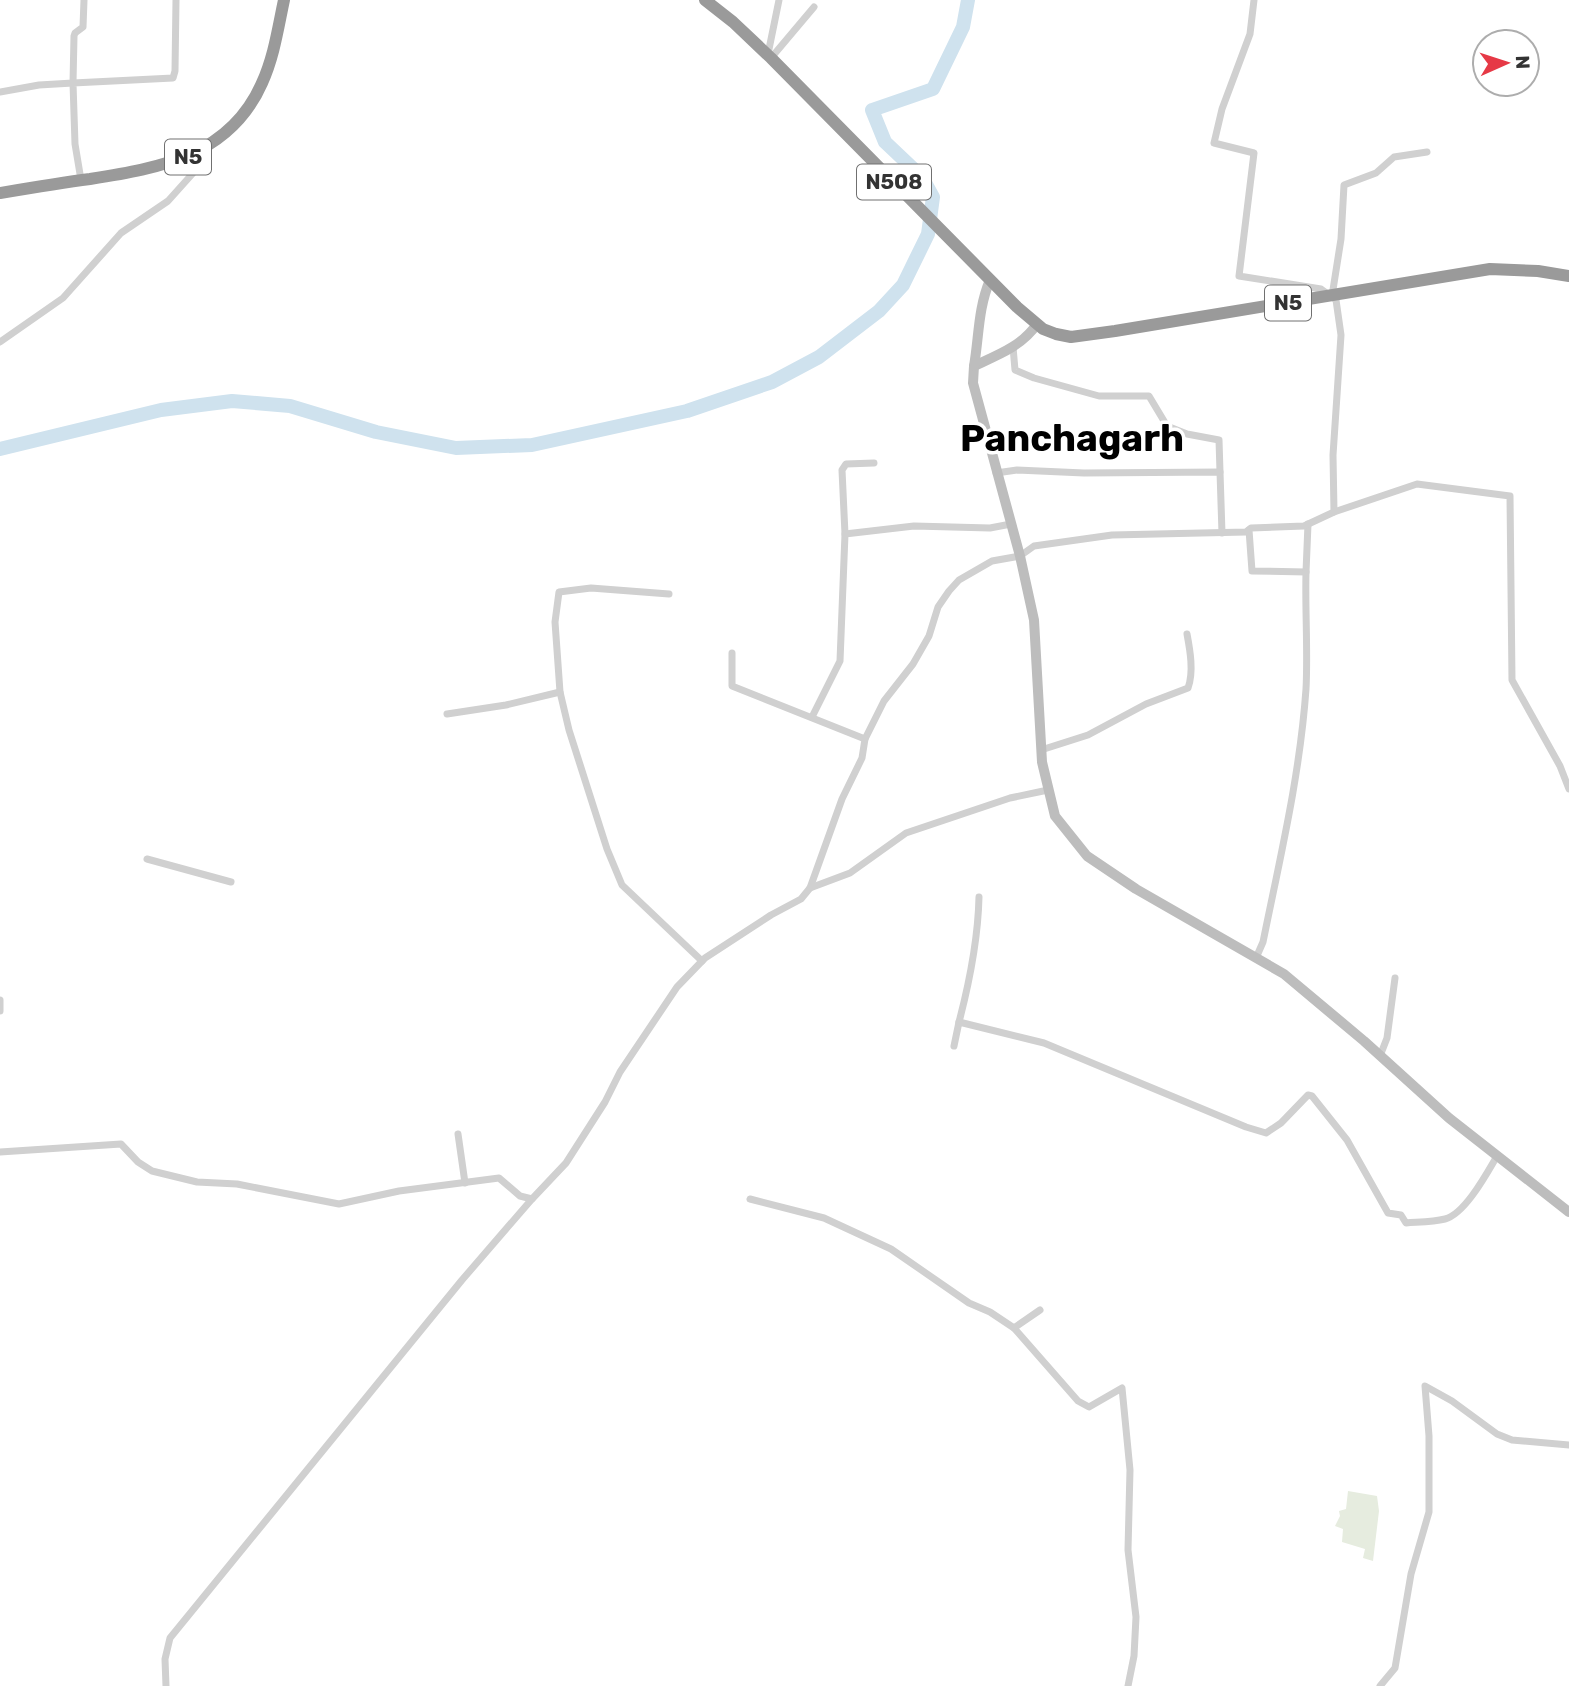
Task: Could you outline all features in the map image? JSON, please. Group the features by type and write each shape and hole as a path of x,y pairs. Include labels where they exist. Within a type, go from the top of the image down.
{"highway":[{"name":"N5","path":"0,192 161,166 201,150 236,121 261,85 271,59 284,0"},
{"name":"N508","path":"705,0 733,22 769,57 1017,306"},
{"name":"N5","path":"1017,306 1049,333 1071,337 1490,270 1538,271 1569,276"}],"street":[{"path":"82,180 75,144 73,83 75,33 83,27 84,0"},
{"path":"0,92 39,85 173,78 176,0"},
{"path":"769,57 779,0"},
{"path":"1254,0 1250,34 1222,109 1214,143 1254,153 1239,276 1321,289 1336,300 1341,335 1332,455 1334,512"},
{"path":"769,57 814,7"},
{"path":"0,342 63,298 121,233 168,201 194,172 202,155 201,150"},
{"path":"1332,296 1341,239 1344,186 1376,173 1394,156 1427,152"},
{"path":"990,280 979,316 973,383 1020,556 1034,620 1041,750 1055,816 1087,856 1136,889 1284,974 1448,1118 1569,1212"},
{"path":"974,366 1013,347 1029,336 1037,324"},
{"path":"1013,347 1015,370 1099,396 1149,396 1167,426 1187,434 1219,440 1222,533"},
{"path":"812,717 840,661 845,534 842,470 846,464 874,463"},
{"path":"996,473 1017,470 1064,473 1220,472"},
{"path":"166,1686 165,1659 170,1638 445,1300 566,1163 646,1031 677,987 702,961 771,915 801,899 810,888 842,799 862,758 865,739 884,701 913,664 929,636 938,607 959,580 992,561 1020,556 1034,546 1112,536 1246,532 1308,524 1334,512 1418,484 1510,496 1512,680 1560,766 1569,789"},
{"path":"845,534 914,526 990,528 1011,524"},
{"path":"1256,958 1263,942 1288,819 1302,732 1306,686 1308,524"},
{"path":"1249,530 1252,571 1306,572"},
{"path":"669,594 591,588 559,592 555,622 560,692 569,730 607,849 622,885 702,961"},
{"path":"1041,750 1088,735 1146,704 1188,688 1191,673 1187,634"},
{"path":"732,653 732,686 865,739"},
{"path":"447,714 495,708 560,692"},
{"path":"810,888 850,873 906,833 999,802 1048,790"},
{"path":"147,859 231,882"},
{"path":"954,1046 974,956 979,897"},
{"path":"1380,1056 1387,1038 1395,978"},
{"path":"0,1000 0,1011"},
{"path":"959,1022 1044,1043 1266,1133 1281,1123 1308,1095 1312,1096 1347,1140 1388,1213 1401,1215 1406,1223 1448,1219 1458,1212 1483,1182 1497,1156"},
{"path":"458,1134 465,1183"},
{"path":"0,1152 121,1144 138,1162 152,1171 197,1182 237,1184 339,1204 399,1191 499,1178 520,1196 532,1199"},
{"path":"750,1199 824,1219 891,1249 969,1303 990,1312 1014,1328 1078,1401 1089,1407 1122,1388 1130,1470 1128,1550 1136,1617 1134,1656 1128,1686"},
{"path":"1014,1328 1040,1310"},
{"path":"1380,1686 1395,1668 1411,1574 1429,1512 1429,1436 1425,1386 1452,1401 1497,1434 1512,1440 1569,1445"}],"shaded area":[{"path":"1348,1491 1377,1496 1379,1511 1373,1561 1363,1558 1365,1549 1342,1542 1343,1529 1335,1526 1340,1516 1339,1511 1346,1509"}],"waterway":[{"path":"0,449 161,410 232,401 290,406 376,432 456,448 532,445 687,411 772,382 819,357 879,311 903,285 928,234 933,197 922,177 885,142 872,110 933,89 963,27 968,0"}],"district":[{"name":"Panchagarh","path":"1072,438"}]}
